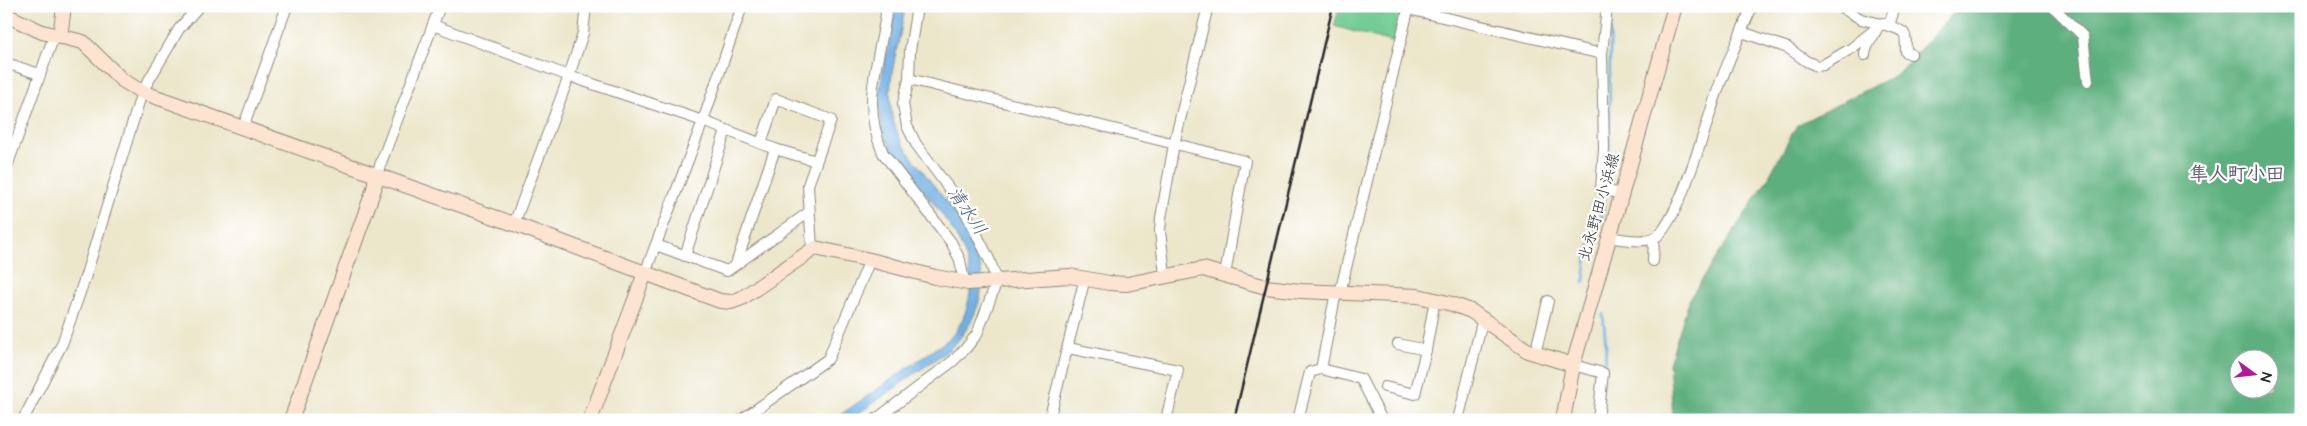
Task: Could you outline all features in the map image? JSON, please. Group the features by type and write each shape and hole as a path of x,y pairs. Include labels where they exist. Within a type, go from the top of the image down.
{"street":[{"path":"6,169 39,74 57,36 64,6"},
{"path":"23,420 62,344 85,278 142,92 179,29 199,6"},
{"path":"243,128 287,6"},
{"path":"291,420 374,189 376,176 440,6"},
{"path":"514,224 569,76 583,33 586,6"},
{"path":"590,420 703,121 742,6"},
{"path":"887,6 872,85 872,106 877,139 883,153 951,242 960,260 966,283"},
{"path":"875,420 953,361 966,348 977,334 994,281 989,259 964,210 916,144 908,126 903,104 909,79 910,51 917,6"},
{"path":"1165,275 1160,231 1174,144 1208,6"},
{"path":"1607,6 1602,54 1604,148 1601,190 1617,193"},
{"name":"北永野田小浜線","path":"1564,420 1573,365 1609,237 1617,193 1676,6"},
{"path":"1609,237 1622,240 1654,239 1665,230 1678,200 1719,86 1752,6"},
{"path":"1839,6 1861,19 1903,30 1906,35 1906,52 1911,54"},
{"path":"1864,55 1866,48 1884,25 1895,6"},
{"path":"2052,6 2083,36 2088,81"},
{"path":"1321,369 1338,292 1409,8 1602,54"},
{"path":"6,15 42,32 83,42 122,80 142,92 514,224 720,302 731,302 742,298 792,265 812,248"},
{"path":"433,25 569,76 703,121 775,149 816,162"},
{"path":"1742,32 1788,48 1806,61 1817,66 1823,65 1852,48 1884,25"},
{"path":"6,63 39,74"},
{"path":"909,79 1245,161 1225,275"},
{"path":"761,143 776,99 831,120 808,185 812,248"},
{"path":"685,256 726,130"},
{"path":"736,264 775,149"},
{"path":"656,246 727,271 809,212"},
{"path":"1653,261 1654,239"},
{"path":"812,248 966,283 1063,276 1127,284 1165,275 1204,269 1266,287 1418,296 1435,299 1461,307 1483,318 1514,342 1535,354 1603,373 1598,420"},
{"path":"741,420 828,359 870,260"},
{"path":"1049,420 1085,278"},
{"path":"1385,387 1415,394 1426,350 1435,299"},
{"path":"1535,354 1548,301"},
{"path":"1458,420 1483,318"},
{"path":"1398,344 1426,350"},
{"path":"1068,348 1178,370 1166,420"},
{"path":"1298,420 1310,372 1321,369 1361,379 1382,420"}],"green space":[{"path":"1340,6 1406,6 1396,43 1334,26"},
{"path":"1960,6 2301,6 2301,420 1679,420 1673,416 1669,364 1690,298 1766,182 1797,125 1897,74"}],"water":[{"path":"895,6 905,6 891,83 890,98 896,129 908,151 970,237 977,255 981,274 981,294 969,324 950,349 849,420 833,420 949,339 956,331 965,313 971,284 968,265 953,230 893,151 883,130 879,99"}],"waterway":[{"path":"1607,187 1611,18"},
{"path":"1584,283 1587,253 1602,215 1606,192"},
{"path":"1603,314 1606,345 1605,370"}],"railway":[{"path":"1234,420 1333,6"}],"district":[{"name":"隼人町小田","path":"2237,174"}],"water label":[{"name":"清水川","path":"967,211"}]}
